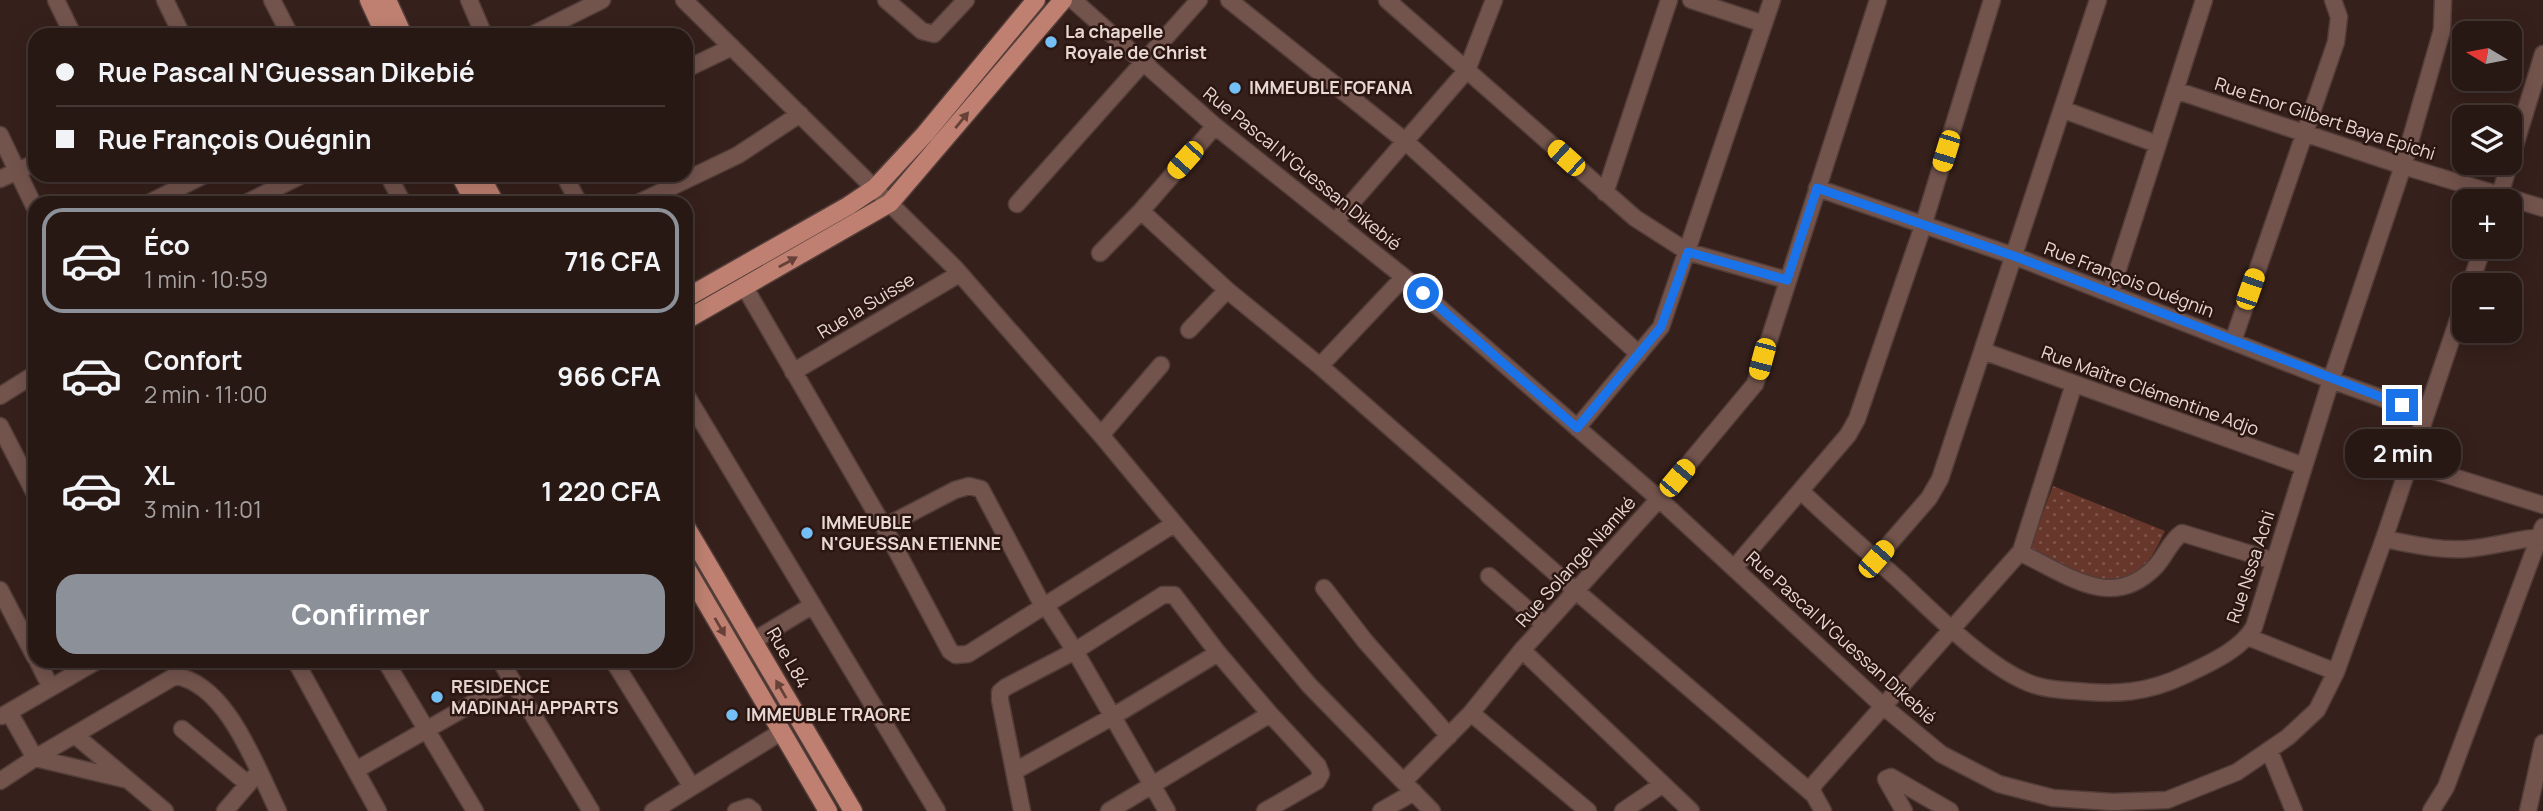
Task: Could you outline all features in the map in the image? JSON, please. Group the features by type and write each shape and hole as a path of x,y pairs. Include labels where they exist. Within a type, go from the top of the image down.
{"main road":[{"path":"369,0 382,28"},
{"path":"387,0 400,28"},
{"path":"693,294 875,188 925,134 1036,0"},
{"path":"693,316 890,203 1063,0"},
{"name":"Rue L84","path":"693,539 853,811"},
{"path":"693,580 828,811"},
{"path":"798,760 817,749"}],"street":[{"path":"57,0 70,28"},
{"path":"164,0 178,28"},
{"path":"272,0 286,28"},
{"path":"469,0 481,28"},
{"path":"546,28 602,0"},
{"path":"684,0 959,274 1101,435 1309,685 1432,811"},
{"path":"886,0 922,31 934,34 966,0"},
{"name":"Rue Pascal N'Guessan Dikebié","path":"1073,0 1215,126 1404,276 1660,499 1883,706 1941,754 1999,784 2053,798 2113,802 2167,800 2237,772 2288,737 2317,710 2336,671 2384,539 2452,337"},
{"path":"1017,204 1199,0"},
{"path":"1229,0 1405,141 1639,354"},
{"path":"1387,0 1635,218 1688,252 1787,280"},
{"path":"1335,222 1467,70 1494,0"},
{"path":"1605,193 1669,0"},
{"path":"1691,0 1764,24"},
{"path":"1577,428 1661,327 1772,0"},
{"name":"Rue Solange Niamké","path":"1381,811 1409,786 1522,650 1660,499 1755,384 1878,0"},
{"path":"1735,567 1849,435 1857,419 1923,226 1992,0"},
{"path":"1876,559 1929,498 1940,480 2098,0"},
{"path":"2110,294 2204,0"},
{"path":"2233,341 2338,32 2339,17 2333,0"},
{"name":"Rue Nssa Achi","path":"1801,492 1952,629 2008,673 2030,684 2054,690 2112,695 2143,690 2171,681 2211,662 2248,637 2403,166 2442,30 2442,0"},
{"path":"693,66 732,47"},
{"path":"2502,189 2543,54"},
{"name":"Rue Enor Gilbert Baya Epichi","path":"2175,90 2472,189"},
{"path":"2064,110 2157,144"},
{"path":"693,177 727,160 800,114"},
{"path":"1100,253 1215,126"},
{"path":"0,135 29,196"},
{"path":"0,179 28,167"},
{"path":"163,196 190,182"},
{"path":"260,196 288,182"},
{"path":"653,196 682,182"},
{"name":"Rue François Ouégnin","path":"1817,188 2014,256 2331,380 2426,414"},
{"name":"Rue Enor Gilbert Baya Epichi","path":"2522,203 2543,208"},
{"path":"1140,211 1227,290 1320,366 1814,795"},
{"name":"Rue la Suisse","path":"793,372 959,274"},
{"path":"1320,366 1404,276"},
{"path":"744,286 884,527 950,651 956,655 968,654 1174,524"},
{"path":"1189,330 1227,290"},
{"name":"Rue Maître Clémentine Adjo","path":"1983,351 2304,466"},
{"path":"1101,435 1161,365"},
{"path":"0,396 28,378"},
{"path":"1823,811 1812,788 1816,782 2021,551 2074,384"},
{"path":"693,406 937,811"},
{"path":"0,426 28,480"},
{"path":"2409,463 2543,505"},
{"path":"884,527 955,490 970,486 981,489 1043,606 1050,612 1075,651 1167,811"},
{"path":"2021,551 2078,580 2115,590 2140,581 2156,566 2176,537 2182,533 2274,561"},
{"path":"2384,539 2438,549 2463,550 2502,546 2542,533"},
{"path":"2431,811 2446,787 2542,533"},
{"path":"1489,576 1545,625"},
{"path":"1324,588 1365,642 1449,736"},
{"path":"0,590 28,644"},
{"path":"1022,811 1000,692 1075,651 1168,593 1174,595 1218,653 1318,766 1321,774 1317,781 1265,811"},
{"path":"753,641 813,605"},
{"path":"2248,637 2336,671"},
{"path":"1522,650 1691,811"},
{"path":"1015,771 1218,653"},
{"path":"41,668 46,678"},
{"path":"3,711 64,668"},
{"path":"3,711 84,668"},
{"path":"299,668 378,811"},
{"path":"390,668 475,811"},
{"path":"504,668 591,811"},
{"path":"618,668 692,787"},
{"path":"0,781 175,676 183,677 209,692 228,712 253,778 278,811"},
{"path":"356,770 512,681"},
{"path":"3,711 35,758 128,780"},
{"path":"1471,713 1588,811"},
{"path":"1109,811 1270,714"},
{"path":"182,729 253,778"},
{"path":"653,811 781,732"},
{"path":"76,736 165,811"},
{"path":"2528,811 2543,743"},
{"path":"2269,750 2294,811"},
{"path":"225,811 253,778"},
{"path":"1904,811 1886,779 1950,811"},
{"path":"1623,811 1663,784"},
{"path":"736,811 748,807 754,811"}],"shaded area":[{"path":"2053,486 2165,531 2153,554 2132,574 2098,586 2028,552"}],"place":[{"name":"La chapelle Royale de Christ","path":"1051,42"},
{"name":"IMMEUBLE FOFANA","path":"1235,88"},
{"name":"IMMEUBLE N'GUESSAN ETIENNE","path":"807,533"},
{"name":"RESIDENCE MADINAH APPARTS","path":"437,697"},
{"name":"IMMEUBLE TRAORE","path":"732,715"}],"route":[{"path":"1423,293 1577,428 1661,327 1688,252 1787,280 1817,188 2014,256 2331,380 2402,405"}]}
